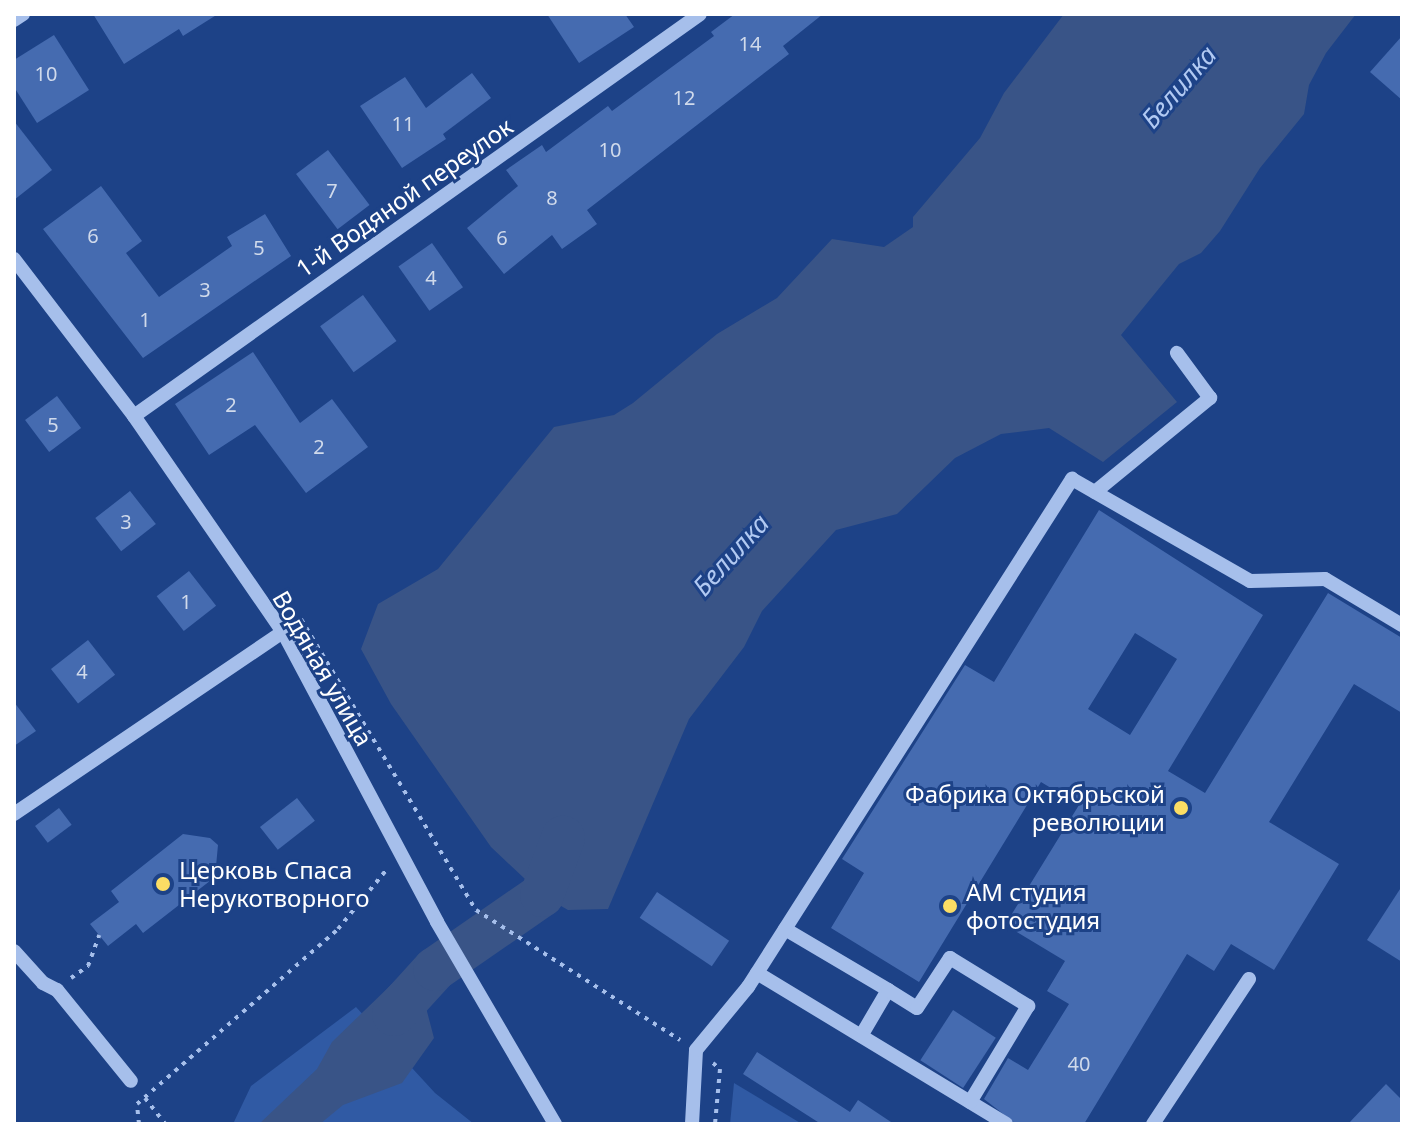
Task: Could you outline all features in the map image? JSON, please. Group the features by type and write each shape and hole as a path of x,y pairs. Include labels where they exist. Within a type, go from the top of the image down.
{"street":[{"path":"14,20 23,14"},
{"name":"1-й Водяной переулок","path":"134,416 700,14"},
{"name":"Водяная улица","path":"14,259 134,416 283,632 437,922 555,1124"},
{"path":"1095,492 1210,398 1177,353"},
{"path":"692,1124 696,1050 757,973 1072,479 1250,581 1325,579 1402,625"},
{"path":"14,814 283,632"},
{"path":"785,929 917,1008 950,958 1028,1006 970,1102"},
{"path":"14,951 50,986 131,1081"},
{"path":"757,973 1006,1124"},
{"path":"1153,1124 1249,979"},
{"path":"861,1036 888,990"}],"path":[{"path":"301,619 476,910 696,1050"},
{"path":"139,1124 137,1104 338,929 381,873 402,856"},
{"path":"50,986 88,966 99,935"},
{"path":"148,1101 165,1124"}],"shaded area":[{"path":"356,1007 435,1093 474,1124 233,1124 251,1086"},
{"path":"734,1083 802,1124 730,1124"}],"water":[{"path":"1064,14 1356,14 1326,53 1309,85 1304,114 1260,168 1220,231 1201,253 1179,264 1121,335 1177,402 1103,462 1049,428 1001,434 955,458 897,514 836,530 762,611 744,647 689,719 608,909 568,910 542,895 491,847 391,704 361,649 378,604 438,569 554,427 614,415 633,403 717,334 777,298 832,239 884,247 913,227 913,217 980,138 1004,93"},
{"path":"429,963 435,969 424,1000 434,1038 402,1083 343,1105 320,1124 259,1124 317,1069 332,1042 396,980"}],"building":[{"path":"93,14 218,14 183,36 179,29 124,64"},
{"path":"547,14 625,14 634,27 579,63"},
{"path":"735,14 823,14 783,46 789,54 587,210 597,224 562,249 552,235 504,274 467,228 518,186 506,170 542,145 546,152 608,106 612,111 714,36 711,32"},
{"path":"54,35 89,90 37,123 14,87 14,60"},
{"path":"1402,36 1402,100 1370,72"},
{"path":"472,73 491,98 443,134 446,139 402,168 360,106 405,77 426,108"},
{"path":"14,121 52,170 14,200"},
{"path":"328,150 370,205 338,229 296,174"},
{"path":"101,186 142,241 126,253 159,297 232,246 227,237 265,214 291,256 143,358 43,229"},
{"path":"432,243 463,287 429,311 398,267"},
{"path":"363,295 397,341 354,372 320,326"},
{"path":"253,352 300,423 332,399 368,447 306,493 255,425 209,455 175,404"},
{"path":"57,396 81,428 49,452 25,420"},
{"path":"130,491 156,524 121,551 95,518"},
{"name":"Фабрика Октябрьской революции","path":"1099,510 1263,615 1168,771 1205,793 1328,593 1402,638 1402,713 1354,684 1269,822 1339,864 1274,970 1231,944 1214,971 1187,954 1084,1124 1016,1124 984,1099 1008,1058 1028,1070 1069,1004 1047,991 1065,961 1005,925 1079,805 1041,782 919,982 831,928 864,873 842,859 965,665 994,682","holes":["1135,633 1177,659 1130,735 1088,709"]},
{"path":"189,571 216,606 184,631 157,596"},
{"path":"88,640 115,675 78,704 51,669"},
{"path":"14,702 36,731 14,746"},
{"path":"297,798 315,821 278,850 260,827"},
{"path":"59,808 72,825 48,843 35,826"},
{"name":"Церковь Спаса Нерукотворного","path":"183,834 210,838 218,845 215,877 143,933 136,924 108,946 90,924 119,902 111,891"},
{"path":"1402,886 1402,962 1367,940"},
{"path":"657,892 729,941 712,966 640,918"},
{"path":"953,1010 996,1038 963,1088 920,1060"},
{"path":"757,1052 850,1112 858,1100 894,1124 821,1124 743,1074"},
{"path":"1386,1084 1402,1100 1402,1124 1348,1124"}],"waterway":[{"name":"Белилка","path":"394,1014 435,969 542,895 563,838"}],"place":[{"name":"Фабрика Октябрьской революции","path":"1181,808"},
{"name":"Церковь Спаса Нерукотворного","path":"163,884"},
{"name":"АМ студия фотостудия","path":"950,906"}]}
